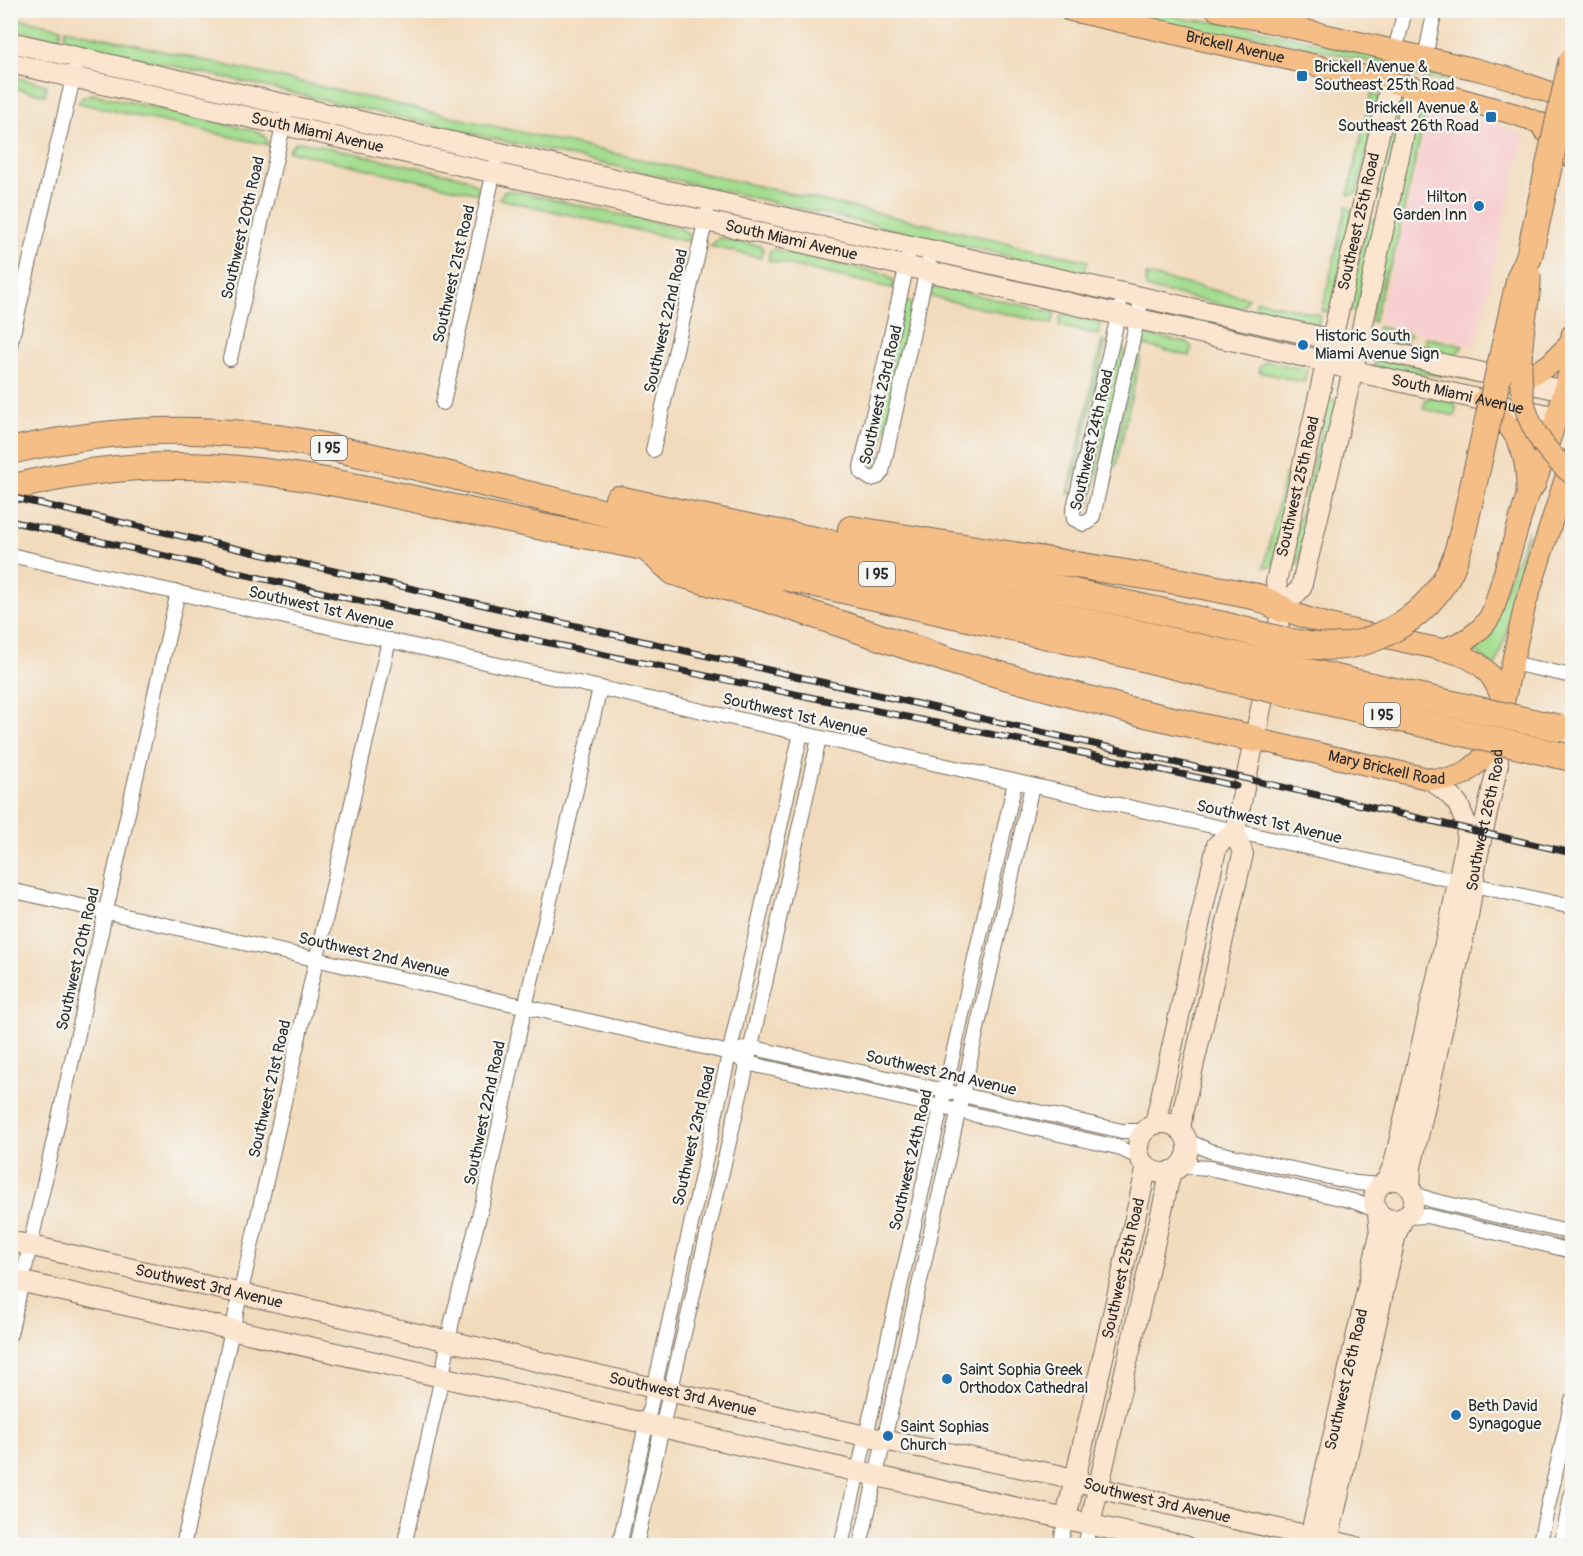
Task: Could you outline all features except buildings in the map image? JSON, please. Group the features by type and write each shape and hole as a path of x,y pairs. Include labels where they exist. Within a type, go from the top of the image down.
{"highway":[{"path":"539,498 564,489 661,507 753,528 987,573 1298,643 1340,646 1375,638 1393,630 1412,617 1436,593 1448,576 1460,543 1520,277 1529,257 1572,60"},
{"name":"I 95","path":"10,451 115,434 210,432 278,438 370,456 539,498 1566,730"},
{"name":"I 95","path":"10,488 70,476 165,466 210,467 290,475 645,547 1124,652 1210,675 1563,756"},
{"path":"661,507 684,503 1182,582 1258,597 1282,609"},
{"path":"645,547 674,572 776,602 989,673 1109,705 1255,739"}],"main road":[{"name":"Brickell Avenue","path":"1069,10 1414,87 1498,109 1572,135"},
{"name":"Brickell Avenue","path":"1217,10 1509,78 1572,100"},
{"name":"South Miami Avenue","path":"10,42 931,251 1568,392"},
{"path":"1365,76 1400,70 1425,57"},
{"name":"South Miami Avenue","path":"10,63 1128,316 1565,418"},
{"name":"Southeast 25th Road","path":"1327,363 1391,82"},
{"path":"1546,90 1572,86"},
{"name":"Southeast 25th Road","path":"1353,370 1414,87"},
{"path":"1532,120 1559,142 1572,157"},
{"path":"1362,207 1386,214"},
{"path":"1529,257 1530,280 1520,365 1522,397 1536,432 1569,480"},
{"path":"1519,381 1549,365 1572,339"},
{"path":"1527,496 1535,484 1565,418 1572,362 1572,339"},
{"name":"Southwest 25th Road","path":"1184,1135 1183,1110 1243,854 1235,831 1282,609 1275,582 1327,363"},
{"name":"Southwest 25th Road","path":"1282,609 1301,588 1353,370"},
{"path":"1441,650 1468,639 1488,622 1527,496 1524,454 1504,419 1484,400"},
{"name":"Southwest 26th Road","path":"1383,1184 1394,1164 1466,883 1477,858 1498,764 1497,732 1503,700 1525,605 1569,480 1572,458"},
{"path":"1282,609 1309,620 1441,650 1471,660 1483,667 1503,700"},
{"name":"Mary Brickell Road","path":"1255,739 1430,779 1450,779 1473,768 1487,754 1497,732"},
{"name":"Southwest 26th Road","path":"1412,1190 1411,1167 1468,917 1467,826 1464,815 1453,798 1430,779"},
{"path":"1150,1128 1171,1124 1184,1135 1187,1154 1175,1169 1158,1172 1143,1162 1139,1141 1150,1128 1217,845 1235,831"},
{"name":"Southwest 25th Road","path":"1066,1518 1143,1162"},
{"name":"Southwest 25th Road","path":"1090,1524 1175,1169"},
{"path":"1397,1180 1412,1190 1415,1204 1405,1218 1398,1221 1387,1220 1377,1211 1374,1197 1383,1184 1397,1180"},
{"name":"Southwest 26th Road","path":"1318,1541 1380,1234 1377,1211"},
{"name":"Southwest 26th Road","path":"1318,1541 1396,1234 1405,1218"},
{"name":"Southwest 3rd Avenue","path":"20,1243 875,1438 1058,1476 1098,1488 1318,1541 1354,1545"},
{"path":"16,1280 1185,1545"}],"street":[{"path":"1395,51 1405,10"},
{"path":"1425,57 1435,10"},
{"path":"10,346 77,57"},
{"name":"Southwest 20th Road","path":"230,359 287,104"},
{"name":"Southwest 21st Road","path":"443,403 498,152"},
{"name":"Southwest 22nd Road","path":"652,450 710,200"},
{"name":"Southwest 23rd Road","path":"911,246 861,467 862,473 871,479 878,477 882,472 931,251"},
{"name":"Southwest 24th Road","path":"1133,296 1093,516 1089,522 1084,524 1074,519 1073,512 1133,296"},
{"name":"Southwest 1st Avenue","path":"10,555 1572,907"},
{"name":"Southwest 20th Road","path":"10,1334 20,1243 106,911 178,592"},
{"name":"Southwest 21st Road","path":"183,1545 389,640"},
{"path":"1512,663 1572,676"},
{"name":"Southwest 22nd Road","path":"404,1545 442,1377 448,1340 484,1197 600,688"},
{"name":"Southwest 23rd Road","path":"636,1545 655,1425 730,1053 801,733"},
{"name":"Southwest 23rd Road","path":"662,1389 747,1063 819,738"},
{"name":"Southwest 24th Road","path":"875,1438 940,1107 1015,782"},
{"name":"Southwest 24th Road","path":"841,1545 866,1474 958,1111 1032,786"},
{"name":"Southwest 2nd Avenue","path":"10,890 730,1053 747,1063 1117,1147 1143,1162"},
{"name":"Southwest 2nd Avenue","path":"730,1053 750,1047 1122,1131 1150,1128"},
{"path":"1184,1135 1210,1151 1365,1185 1383,1184"},
{"path":"1175,1169 1209,1168 1353,1201 1377,1211"},
{"path":"1412,1190 1431,1200 1572,1233"},
{"path":"1405,1218 1427,1216 1572,1251"},
{"path":"1539,1545 1572,1400"},
{"name":"Southwest 23rd Road","path":"619,1545 655,1425"},
{"name":"Southwest 24th Road","path":"860,1545 866,1474"},
{"path":"1561,1545 1572,1492"},
{"name":"Southwest 25th Road","path":"1060,1545 1066,1518"},
{"name":"Southwest 25th Road","path":"1085,1545 1090,1524"}],"shaded area":[{"path":"1430,108 1494,124 1524,135 1475,346 1378,323 1394,267"}],"green space":[{"path":"1113,11 1149,11 1191,20 1234,23 1398,62 1391,65 1380,64 1255,35 1227,37"},
{"path":"11,17 62,28 59,40 11,29"},
{"path":"66,29 1088,261 1084,273 64,41"},
{"path":"1419,64 1488,81 1487,83 1426,79 1398,73"},
{"path":"11,76 47,85 45,95 11,87"},
{"path":"93,94 256,131 265,136 268,145 78,103 83,97"},
{"path":"1371,94 1380,96 1357,193 1348,195"},
{"path":"1394,102 1403,103 1384,194 1377,196 1374,194"},
{"path":"1417,106 1427,108 1392,263 1386,273 1374,322 1370,321"},
{"path":"303,142 466,178 477,186 479,194 288,151 295,143"},
{"path":"510,190 680,228 688,234 690,242 499,199 504,192"},
{"path":"1346,206 1353,212 1330,312 1322,311"},
{"path":"1367,219 1376,221 1357,310 1351,311 1347,309"},
{"path":"719,238 761,246 763,249 761,258 710,246"},
{"path":"773,249 885,274 893,280 895,289 768,260 770,251"},
{"path":"1147,275 1248,298 1242,309 1147,288 1145,282"},
{"path":"940,287 1055,314 1052,324 928,296 932,288"},
{"path":"1257,300 1320,315 1318,325 1257,312 1255,306"},
{"path":"908,302 913,308 877,465 873,469 868,464 903,306"},
{"path":"1145,306 1310,345 1308,350 1148,317 1143,308"},
{"path":"1064,314 1101,323 1098,335 1059,326 1061,316"},
{"path":"1378,327 1411,334 1401,346 1374,339"},
{"path":"1147,335 1188,343 1192,348 1190,356 1138,344"},
{"path":"1425,337 1463,346 1454,357 1428,351"},
{"path":"1102,340 1106,341 1071,493 1068,493"},
{"path":"1121,346 1125,352 1090,506 1084,509 1081,503 1117,347"},
{"path":"1138,347 1142,349 1116,466 1111,465"},
{"path":"1377,358 1443,372 1442,376 1378,368 1374,364"},
{"path":"1266,361 1307,370 1304,382 1259,372 1260,366"},
{"path":"1429,397 1454,403 1455,416 1423,409"},
{"path":"1328,398 1337,404 1298,565 1289,563"},
{"path":"1285,474 1292,477 1272,567 1264,567"},
{"path":"1528,530 1505,638 1495,667 1474,647 1486,637"}],"railway":[{"path":"10,497 1572,853"},
{"path":"10,521 447,621 1236,786"}],"place":[{"name":"Brickell Avenue & Southeast 25th Road","path":"1302,76"},
{"name":"Brickell Avenue & Southeast 26th Road","path":"1491,117"},
{"name":"Hilton Garden Inn","path":"1479,206"},
{"name":"Historic South Miami Avenue Sign","path":"1303,345"},
{"name":"Saint Sophia Greek Orthodox Cathedral","path":"947,1379"},
{"name":"Beth David Synagogue","path":"1456,1415"},
{"name":"Saint Sophias Church","path":"888,1436"}]}
